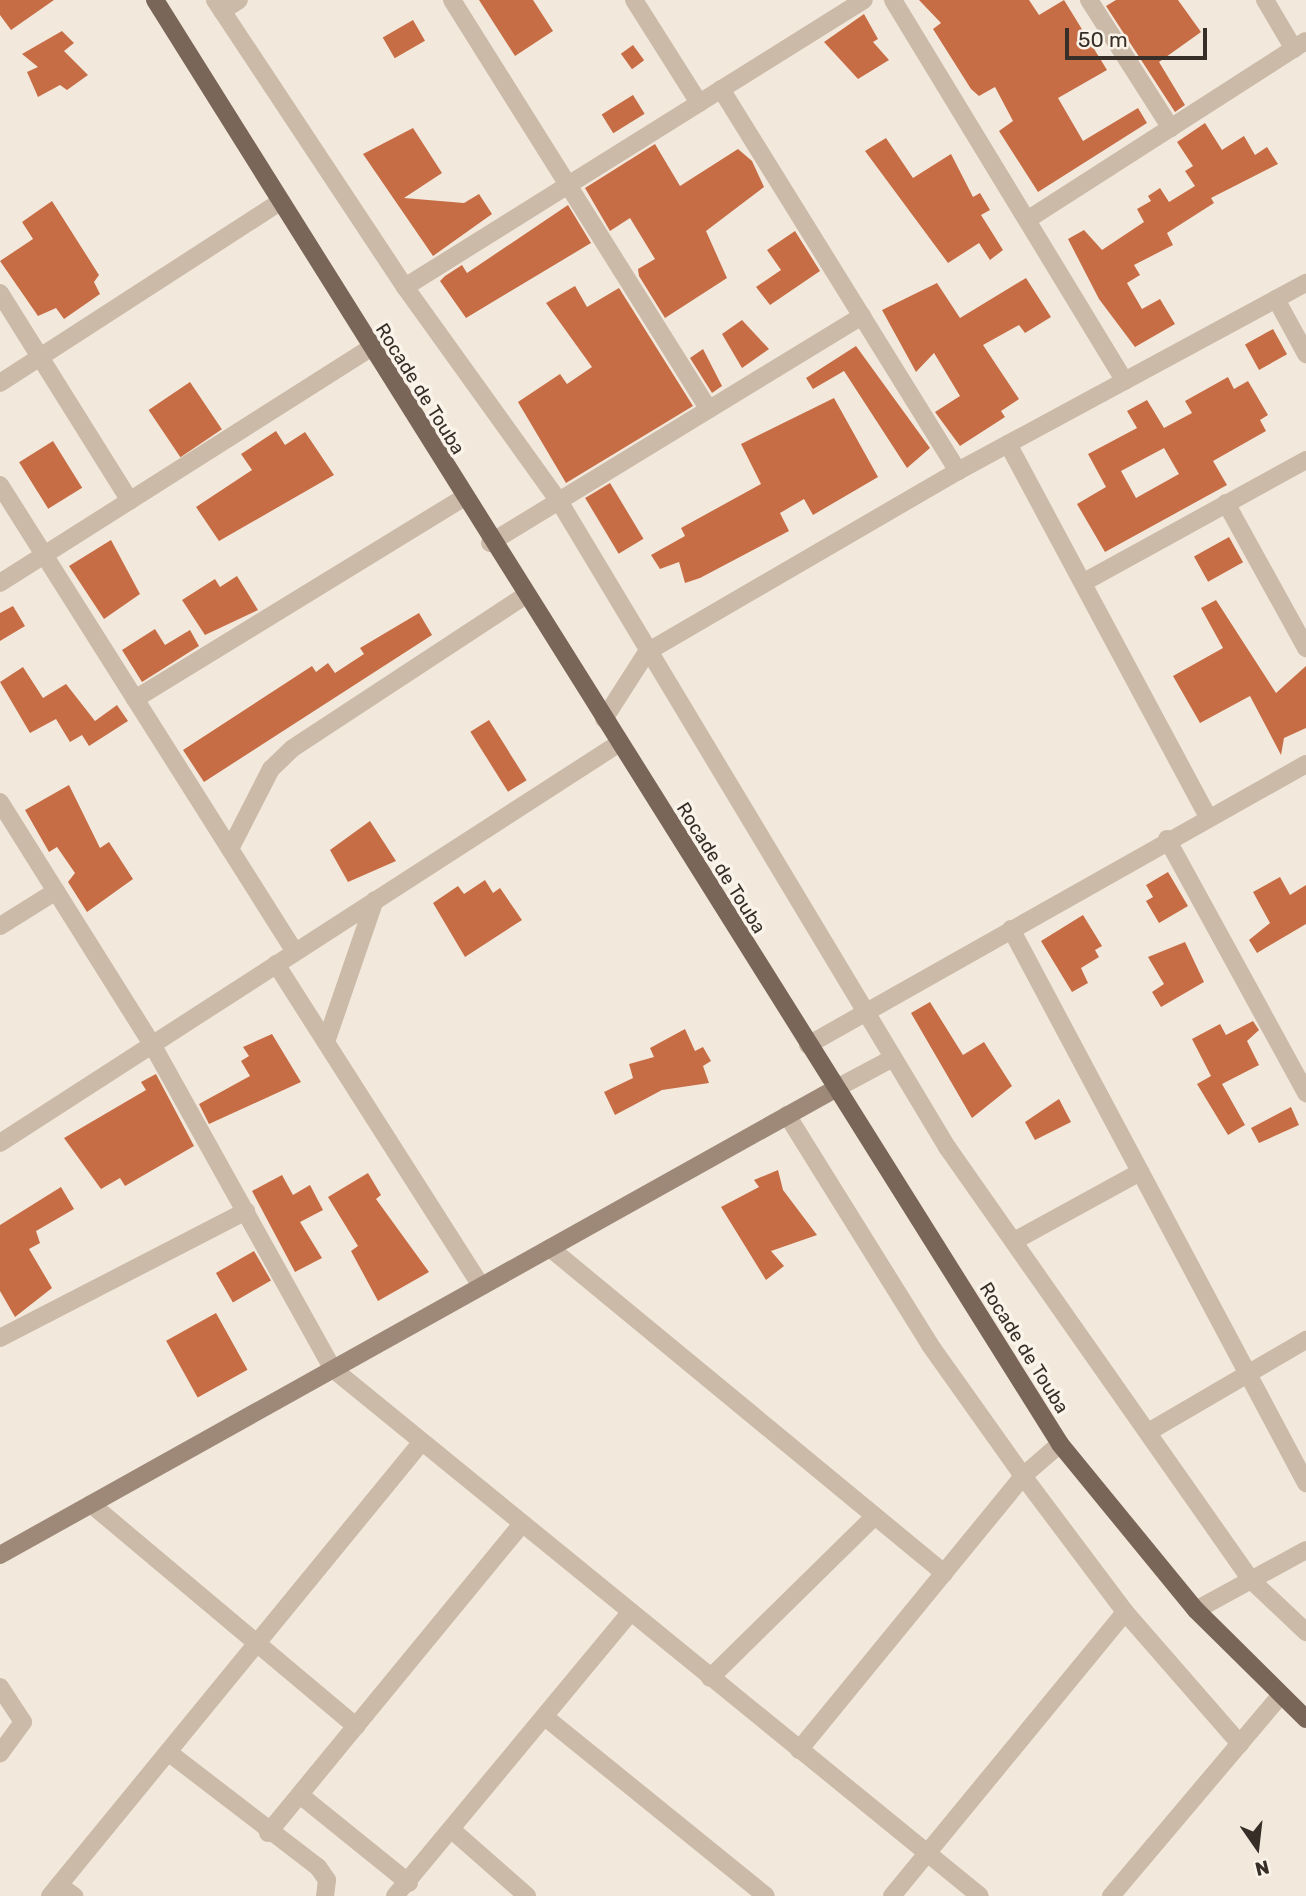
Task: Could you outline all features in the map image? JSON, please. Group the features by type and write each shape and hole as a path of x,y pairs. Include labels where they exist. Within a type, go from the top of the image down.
{"main road":[{"name":"Rocade de Touba","path":"155,0 278,203 524,596 1060,1444 1196,1610 1306,1719"},
{"path":"0,1555 835,1088"}],"street":[{"path":"239,0 219,5 405,287 559,501 647,652 893,1058 1014,1241 1150,1431 1251,1580 1306,1632"},
{"path":"452,0 709,410"},
{"path":"634,0 699,103"},
{"path":"405,287 864,0"},
{"path":"893,0 1125,381"},
{"path":"1089,0 1171,128"},
{"path":"1027,220 1300,45 1265,0"},
{"path":"721,89 958,471"},
{"path":"0,383 278,203"},
{"path":"604,719 647,652 958,471 1306,283"},
{"path":"0,293 130,501"},
{"path":"1276,299 1306,354"},
{"path":"491,543 862,316"},
{"path":"0,583 370,348"},
{"path":"1008,444 1086,581 1208,817"},
{"path":"1086,581 1306,460"},
{"path":"0,485 295,952"},
{"path":"135,699 463,498"},
{"path":"1226,503 1306,648"},
{"path":"230,849 271,769 293,748 524,596"},
{"path":"0,1143 618,744"},
{"path":"808,1045 1167,839 1306,764"},
{"path":"0,802 153,1046 333,1369 420,1444 979,1896"},
{"path":"1167,839 1306,1093"},
{"path":"0,926 56,891"},
{"path":"326,1042 375,900"},
{"path":"1010,929 1306,1483"},
{"path":"276,964 481,1286"},
{"path":"835,1088 893,1058"},
{"path":"787,1115 930,1345 1023,1476 1125,1612 1240,1744"},
{"path":"1014,1241 1140,1172"},
{"path":"0,1338 246,1211"},
{"path":"550,1248 944,1573"},
{"path":"1150,1431 1306,1340"},
{"path":"61,1892 168,1752 420,1444"},
{"path":"799,1750 1023,1476 1060,1444"},
{"path":"91,1504 255,1645 356,1726"},
{"path":"710,1678 875,1516"},
{"path":"268,1833 521,1525"},
{"path":"1196,1610 1306,1550"},
{"path":"892,1896 1125,1612"},
{"path":"395,1896 409,1883 630,1613"},
{"path":"0,1687 23,1722 0,1754"},
{"path":"1111,1896 1280,1696"},
{"path":"545,1717 766,1896"},
{"path":"168,1752 268,1833 318,1867 327,1880 325,1896"},
{"path":"300,1795 409,1883"},
{"path":"453,1830 527,1896"}],"building":[{"path":"0,0 54,0 11,30 0,15"},
{"path":"479,0 533,0 553,31 515,56"},
{"path":"919,0 1029,0 1039,15 1064,0 1107,70 1058,98 1083,141 1138,108 1147,123 1038,192 999,131 1013,121 995,87 979,96 971,89 933,29 941,23"},
{"path":"1116,0 1178,0 1201,32 1159,62 1185,105 1175,112 1106,6"},
{"path":"864,14 878,39 873,42 889,60 858,79 824,42"},
{"path":"413,20 425,41 395,58 383,38"},
{"path":"62,31 74,43 64,51 88,75 67,90 60,85 38,97 27,72 38,67 22,54"},
{"path":"633,45 644,60 632,69 621,54"},
{"path":"633,95 645,114 613,133 602,115"},
{"path":"1205,123 1222,150 1244,136 1255,155 1267,147 1278,164 1211,198 1214,203 1167,233 1173,245 1134,265 1140,275 1127,283 1142,309 1160,299 1175,324 1135,347 1099,299 1068,239 1084,230 1102,250 1144,222 1137,209 1151,201 1148,196 1160,188 1169,202 1195,186 1185,171 1193,166 1177,142"},
{"path":"413,128 442,173 404,198 464,203 479,194 492,214 433,256 363,154"},
{"path":"886,138 913,178 951,154 973,197 980,193 990,210 981,215 1003,250 990,260 979,243 948,263 865,151"},
{"path":"655,144 680,186 738,149 752,161 764,187 706,231 727,278 665,318 639,276 638,269 655,259 630,218 610,231 585,188"},
{"path":"52,201 99,275 94,282 100,294 64,319 56,308 38,316 0,261 33,239 22,222"},
{"path":"568,205 591,243 466,318 440,281 462,265 467,273"},
{"path":"795,231 820,271 770,305 756,287 781,270 767,250"},
{"path":"1026,278 1051,317 1025,333 1019,325 983,345 1019,399 1001,411 1005,417 960,446 935,412 960,396 934,353 916,372 882,310 937,283 960,318"},
{"path":"575,286 587,307 619,288 693,406 566,483 518,402 560,374 567,384 592,367 546,303"},
{"path":"742,320 769,349 742,368 722,334"},
{"path":"1273,329 1287,354 1259,370 1245,345"},
{"path":"856,346 930,448 907,468 844,371 813,389 806,378"},
{"path":"703,349 722,386 712,393 690,358"},
{"path":"1228,377 1234,389 1248,381 1268,415 1260,420 1266,431 1213,461 1227,485 1105,552 1077,504 1106,487 1088,454 1137,428 1127,411 1147,400 1164,428 1192,413 1185,401","holes":["1164,448 1179,474 1136,498 1121,471"]},
{"path":"190,382 222,429 180,457 149,410"},
{"path":"834,398 878,477 813,515 804,499 780,513 789,531 700,578 685,583 679,562 660,569 651,555 685,536 681,528 761,484 741,444"},
{"path":"276,431 285,445 305,432 334,475 219,541 196,507 252,470 241,454"},
{"path":"53,441 82,488 48,509 19,462"},
{"path":"610,483 643,539 619,554 585,498"},
{"path":"1229,537 1243,562 1208,582 1194,556"},
{"path":"111,540 140,594 104,619 69,566"},
{"path":"237,576 258,610 205,635 182,600 215,579 220,587"},
{"path":"1216,600 1276,693 1306,666 1306,728 1284,738 1281,755 1250,696 1200,723 1173,676 1223,648 1201,608"},
{"path":"13,606 25,626 0,641 0,613"},
{"path":"419,613 432,635 204,782 183,750 312,666 316,672 328,663 335,673 364,654 360,648"},
{"path":"155,629 165,645 190,630 199,646 142,682 122,650"},
{"path":"23,667 43,698 66,684 95,721 117,705 128,721 89,746 82,735 70,742 56,719 30,733 0,682"},
{"path":"489,720 527,780 508,792 470,732"},
{"path":"69,785 100,848 109,842 133,879 87,912 68,882 75,873 57,847 49,852 25,810"},
{"path":"370,821 396,861 348,882 330,850"},
{"path":"1168,872 1188,906 1159,923 1146,901 1153,897 1146,885"},
{"path":"1280,877 1290,895 1306,885 1306,924 1257,953 1249,940 1270,923 1253,892"},
{"path":"485,880 493,893 500,888 522,920 465,957 433,903 458,886 464,894"},
{"path":"1083,915 1102,946 1095,950 1099,957 1081,968 1088,983 1072,992 1041,941"},
{"path":"1185,942 1204,982 1161,1007 1152,992 1164,984 1148,957"},
{"path":"930,1002 963,1055 984,1042 1012,1086 972,1118 911,1013"},
{"path":"1253,1021 1259,1030 1247,1041 1259,1065 1222,1084 1245,1125 1228,1135 1197,1084 1211,1076 1192,1039 1220,1024 1226,1035"},
{"path":"685,1029 695,1051 703,1047 711,1061 703,1066 709,1083 662,1090 615,1115 604,1092 633,1078 629,1064 654,1057 650,1048"},
{"path":"272,1034 301,1082 209,1124 199,1104 250,1076 241,1061 249,1056 243,1047"},
{"path":"156,1074 194,1146 125,1186 120,1178 101,1189 64,1138 146,1090 141,1082"},
{"path":"1059,1099 1071,1122 1035,1140 1025,1122"},
{"path":"1291,1107 1299,1125 1259,1143 1251,1128"},
{"path":"778,1170 783,1190 817,1235 771,1251 784,1266 766,1280 721,1207 759,1187 754,1180"},
{"path":"368,1173 381,1195 376,1199 429,1272 378,1301 351,1251 358,1246 328,1197"},
{"path":"282,1175 293,1195 310,1185 323,1210 300,1222 322,1258 295,1272 252,1191"},
{"path":"61,1187 74,1209 36,1231 40,1243 29,1249 52,1288 15,1317 0,1291 0,1225"},
{"path":"254,1251 271,1280 233,1302 216,1273"},
{"path":"216,1313 248,1370 198,1397 166,1341"}]}
